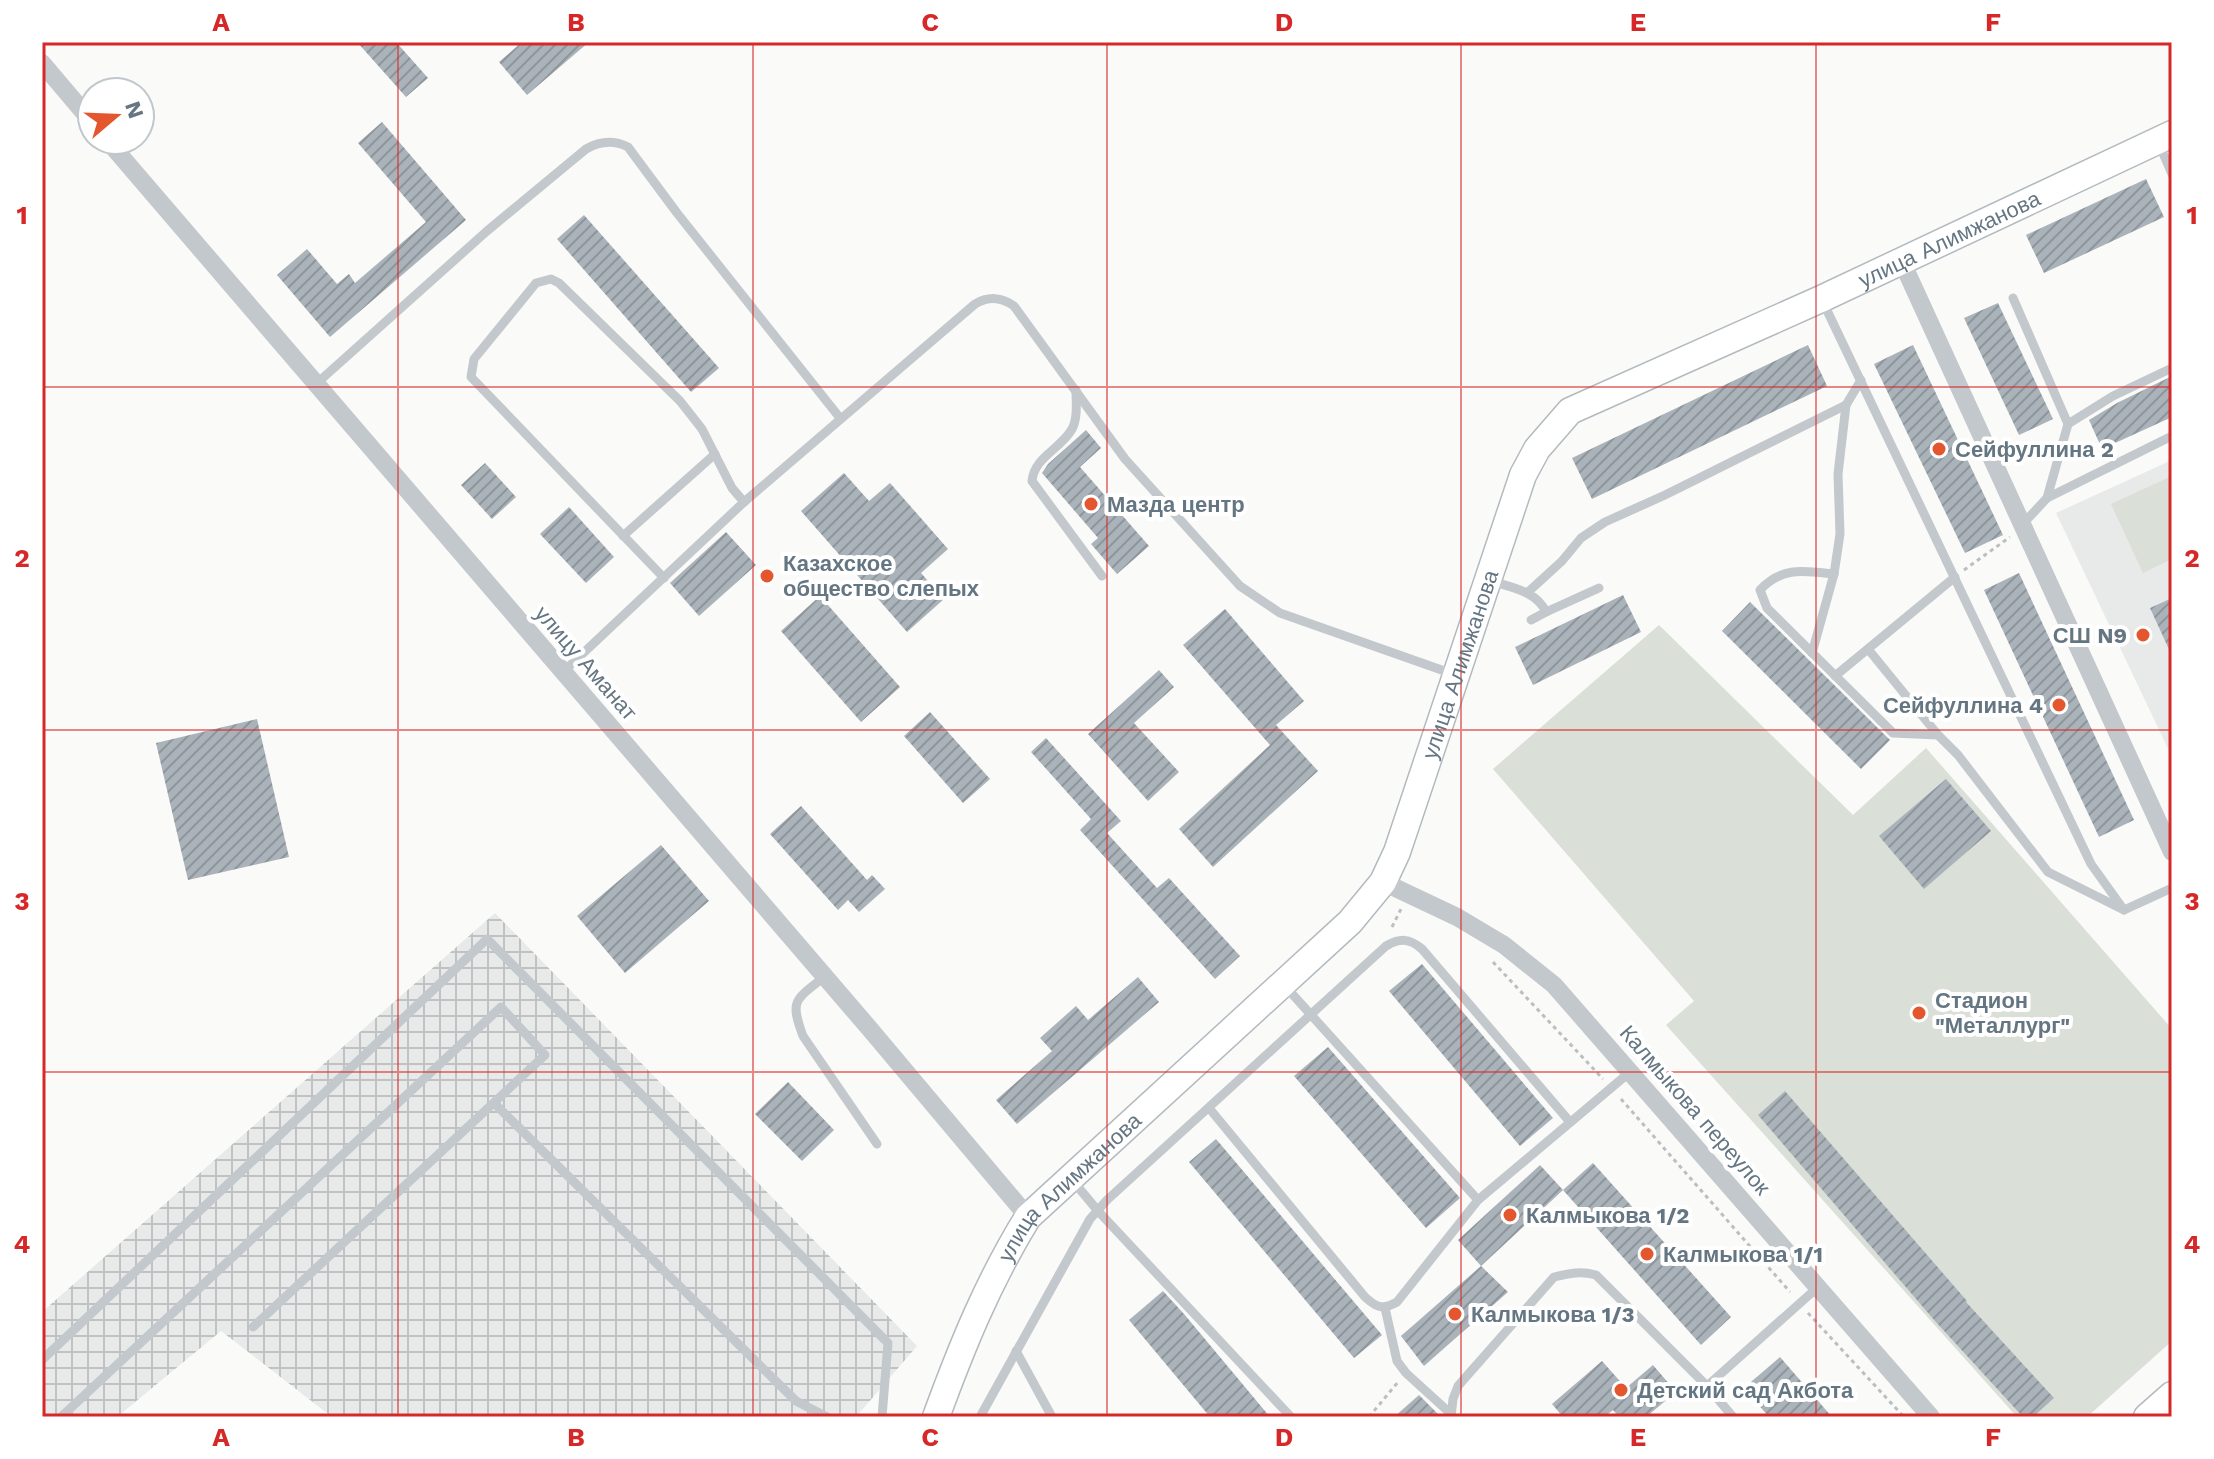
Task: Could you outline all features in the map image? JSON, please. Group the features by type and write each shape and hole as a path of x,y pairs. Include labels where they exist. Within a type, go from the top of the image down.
{"street":[{"path":"42,63 76,103"},
{"name":"улица Алимжанова","path":"936,1417 955,1364 997,1269 1028,1217 1350,922 1383,882 1397,852 1523,475 1537,449 1570,411 1902,262 2165,137"},
{"name":"улицу Аманат","path":"121,156 1028,1217"},
{"path":"1902,262 2172,852"},
{"name":"Калмыкова переулок","path":"1383,882 1457,917 1504,945 1554,985 1931,1417"},
{"path":"2147,1417 2172,1395"}],"lane":[{"path":"2165,137 2172,174"},
{"path":"316,384 487,231 586,149 596,144 619,143 628,147 840,418"},
{"path":"664,578 471,377 474,359 536,283 551,279 559,283 680,401 702,429 732,488 744,502"},
{"path":"2013,298 2068,424 2047,498"},
{"path":"562,673 744,502 840,418 975,304 987,299 1003,299 1014,306 1125,459 1240,586 1280,613 1456,675"},
{"path":"1821,299 2091,864 2124,910"},
{"path":"2068,424 2113,396 2172,368"},
{"path":"1812,653 1834,574 1840,534 1838,474 1846,405 1861,380"},
{"path":"1076,390 1076,419 1072,429 1035,467 1032,481 1102,576"},
{"path":"1527,593 1562,561 1581,538 1605,522 1846,405"},
{"path":"2021,526 2047,498 2172,436"},
{"path":"623,536 715,454"},
{"path":"1834,574 1793,570 1767,582 1760,590 1767,608 1893,733 1938,735"},
{"path":"1835,676 1955,577"},
{"path":"1487,580 1527,593 1543,604 1546,612"},
{"path":"1531,620 1599,588"},
{"path":"1868,649 1958,755 2048,872 2124,910"},
{"path":"2124,910 2172,888"},
{"path":"42,1360 487,939 888,1343 882,1417"},
{"path":"980,1417 1079,1236 1098,1211 1386,946 1401,939 1415,943 1570,1122"},
{"path":"824,977 798,999 794,1010 798,1023 803,1036 877,1144"},
{"path":"1282,982 1478,1200"},
{"path":"61,1417 501,1007 545,1055 253,1327"},
{"path":"1209,1108 1365,1297 1375,1306 1385,1308 1397,1302 1478,1200 1630,1072"},
{"path":"494,1103 796,1401 827,1417"},
{"path":"1071,1179 1291,1417"},
{"path":"1385,1308 1397,1361 1451,1415 1458,1386 1554,1277 1583,1271 1596,1275 1707,1386 1733,1417"},
{"path":"1707,1386 1818,1287"},
{"path":"1016,1351 1052,1417"}],"path":[{"path":"1955,577 2021,526"},
{"path":"1492,960 1611,1088 1800,1304 1904,1417"},
{"path":"1369,1417 1406,1373"}],"shaded area":[{"name":"СШ N9","path":"2172,460 2172,757 2056,513"},
{"path":"2172,476 2172,559 2143,573 2111,504"},
{"name":"Стадион \"Металлург\"","path":"1659,625 1853,815 1926,748 2172,1029 2172,1341 2087,1417 2017,1417 1666,1025 1694,1001 1493,769"},
{"path":"495,913 917,1346 856,1417 332,1417 221,1331 117,1417 42,1417 42,1312"}],"building":[{"path":"357,42 396,42 428,78 406,97"},
{"path":"522,42 589,42 527,95 499,62"},
{"path":"382,122 466,220 330,337 277,275 307,249 337,284 349,274 355,283 426,222 358,143"},
{"path":"2146,179 2164,217 2044,273 2026,235"},
{"path":"584,215 719,368 691,392 557,239"},
{"path":"1998,303 2053,419 2019,435 1964,318"},
{"path":"1808,345 1827,386 1592,499 1572,458"},
{"name":"Сейфуллина 2","path":"1913,345 2003,535 1965,553 1874,364"},
{"path":"2172,376 2172,417 2102,449 2089,420"},
{"name":"Мазда центр","path":"1086,430 1101,448 1080,467 1149,546 1117,574 1091,544 1098,538 1042,473"},
{"path":"485,463 516,497 492,519 461,485"},
{"path":"844,473 869,501 890,483 948,549 921,573 944,599 907,632 801,511"},
{"path":"569,507 614,557 586,583 540,534"},
{"path":"726,532 756,565 699,616 670,583"},
{"name":"Сейфуллина 4","path":"2019,573 2134,820 2099,837 1984,590"},
{"path":"1623,595 1641,632 1533,685 1515,647"},
{"path":"820,596 900,687 861,722 781,631"},
{"path":"2172,598 2172,656 2150,608"},
{"path":"1750,602 1890,740 1861,769 1722,631"},
{"path":"1225,609 1304,701 1276,725 1318,771 1213,867 1179,829 1270,745 1183,645"},
{"path":"1159,670 1174,687 1134,723 1179,772 1148,801 1088,734"},
{"path":"930,712 990,779 963,803 904,736"},
{"path":"257,719 289,857 188,880 156,743"},
{"path":"1046,738 1121,821 1107,833 1157,888 1169,878 1240,956 1215,979 1080,830 1091,819 1031,752"},
{"path":"1946,779 1991,831 1924,889 1879,836"},
{"path":"801,806 867,880 872,875 885,889 859,912 848,900 838,910 770,834"},
{"path":"661,845 709,901 625,973 577,916"},
{"path":"1422,964 1553,1118 1520,1146 1389,991"},
{"path":"1138,977 1159,1002 1017,1124 996,1100 1052,1051 1040,1038 1076,1006 1088,1020"},
{"path":"1328,1047 1460,1198 1426,1228 1294,1076"},
{"path":"788,1082 834,1130 802,1161 755,1114"},
{"path":"1785,1091 1966,1302 2054,1398 2033,1417 2023,1417 1935,1321 1758,1115"},
{"path":"1216,1139 1382,1335 1354,1358 1189,1162"},
{"name":"Калмыкова 1/1","path":"1593,1163 1731,1317 1701,1345 1563,1190"},
{"name":"Калмыкова 1/2","path":"1540,1165 1563,1190 1481,1266 1458,1240"},
{"name":"Калмыкова 1/3","path":"1481,1266 1508,1292 1424,1366 1401,1336"},
{"path":"1163,1291 1270,1417 1210,1417 1129,1320"},
{"path":"1780,1357 1832,1417 1769,1417 1744,1388"},
{"name":"Детский сад Акбота","path":"1602,1361 1626,1388 1653,1365 1676,1392 1646,1417 1619,1417 1613,1410 1604,1417 1563,1417 1552,1404"},
{"path":"1419,1395 1441,1417 1394,1417"}],"place":[{"name":"Сейфуллина 2","path":"1939,449"},
{"name":"Мазда центр","path":"1091,504"},
{"name":"Казахское общество слепых","path":"767,576"},
{"name":"СШ N9","path":"2143,635"},
{"name":"Сейфуллина 4","path":"2059,705"},
{"name":"Стадион \"Металлург\"","path":"1919,1013"},
{"name":"Калмыкова 1/2","path":"1510,1215"},
{"name":"Калмыкова 1/1","path":"1647,1254"},
{"name":"Калмыкова 1/3","path":"1455,1314"},
{"name":"Детский сад Акбота","path":"1621,1390"}]}
